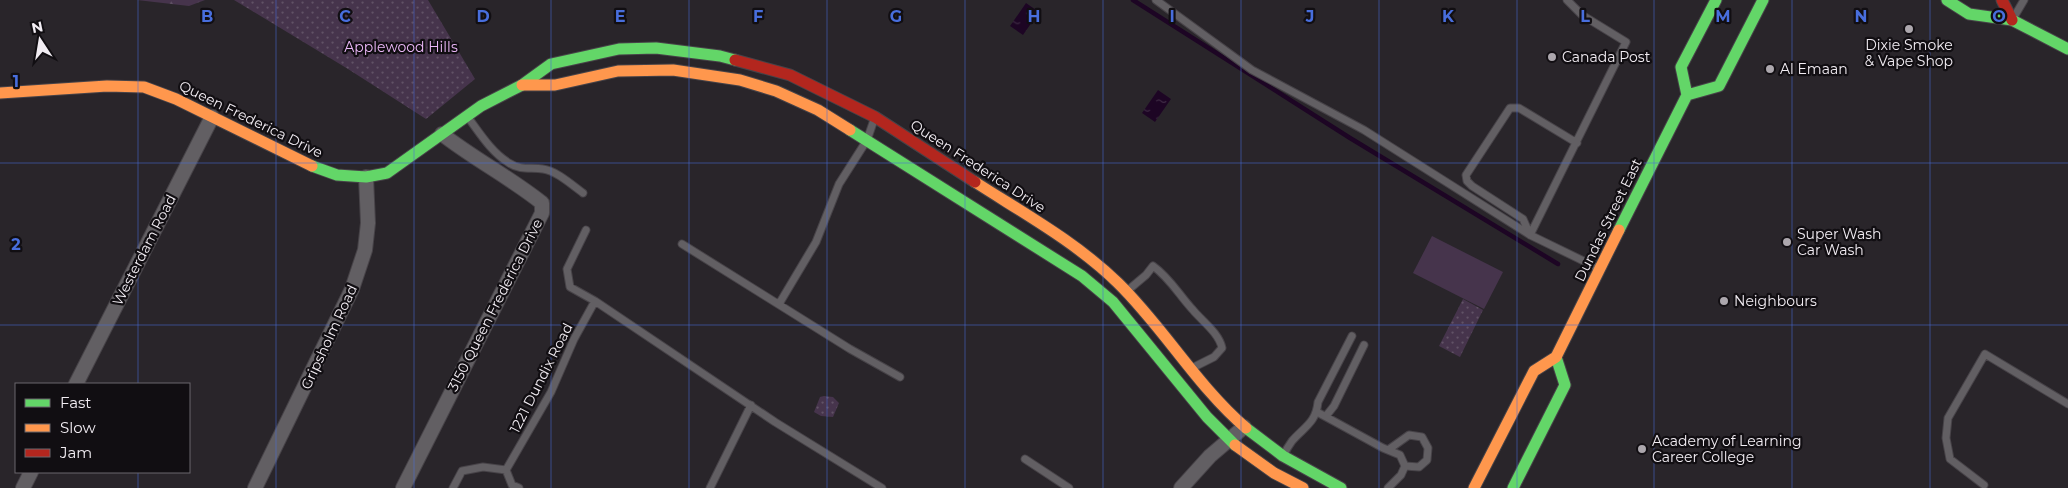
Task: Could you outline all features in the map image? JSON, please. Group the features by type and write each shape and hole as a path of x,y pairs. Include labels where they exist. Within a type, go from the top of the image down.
{"street":[{"path":"1716,0 1681,67 1687,95 1719,86 1763,0"},
{"path":"1947,0 1969,14 2012,20 2068,49"},
{"path":"2002,0 2012,20"},
{"name":"Queen Frederica Drive","path":"0,93 107,86 144,87 159,91 212,116 308,165 338,175 366,177 387,173 481,106 522,85 551,64 619,49 656,48 690,51 744,61 790,74 875,117 1076,248 1126,291 1154,321 1190,369 1244,427 1283,456 1341,488"},
{"name":"Queen Frederica Drive","path":"522,85 555,84 618,71 673,70 740,80 776,91 818,110 1082,276 1113,302 1207,417 1229,441 1274,473 1303,488"},
{"name":"Dundas Street East","path":"1556,357 1687,95"},
{"name":"Westerdam Road","path":"77,383 212,116"},
{"name":"3150 Queen Frederica Drive","path":"403,488 542,213 542,203 524,189 465,152 442,134"},
{"name":"Gripsholm Road","path":"255,488 352,289 366,250 368,223 366,177"},
{"path":"1474,488 1534,371 1556,357 1565,385 1513,488"},
{"path":"1181,488 1210,456 1244,427"},
{"path":"23,488 30,473"},
{"path":"1519,488 1521,473"}],"lane":[{"path":"1156,0 1252,70 1364,130 1530,236 1600,270"},
{"path":"1530,236 1626,42 1582,15 1566,0"},
{"path":"2012,20 2024,0"},
{"path":"1530,236 1523,219 1472,186 1467,181 1466,175 1510,108 1519,108 1577,143"},
{"path":"466,116 485,141 509,164 526,170 543,169 556,174 583,193"},
{"path":"778,304 816,242 838,184 867,140 875,117"},
{"path":"586,230 566,269 570,287 595,301 775,422 882,488"},
{"path":"682,244 900,377"},
{"path":"1113,302 1146,275 1153,266 1163,273 1221,343 1222,348 1214,356 1190,369"},
{"name":"1221 Dundix Road","path":"506,470 551,392 574,339 595,301"},
{"path":"1274,473 1292,441 1307,428 1317,412 1318,402 1352,336"},
{"path":"1326,416 1334,406 1364,345"},
{"path":"1984,486 1950,459 1946,438 1948,418 1985,354 2068,404"},
{"path":"710,488 751,405"},
{"path":"1317,412 1400,455 1405,466 1401,475 1388,488"},
{"path":"1388,450 1409,435 1422,437 1428,448 1427,460 1419,467 1405,466"},
{"path":"1025,459 1069,488"},
{"path":"453,488 462,471 483,467 506,470 512,485 520,488"}],"green space":[{"path":"137,0 205,0 189,6"},
{"name":"Applewood Hills","path":"234,0 428,0 475,79 426,119"},
{"path":"1432,236 1503,272 1484,309 1413,273"},
{"path":"1463,299 1483,310 1460,357 1439,346"},
{"path":"820,397 833,397 839,403 833,417 821,416 814,412"}],"water":[{"path":"1026,3 1039,12 1023,35 1010,26"},
{"path":"1158,90 1171,99 1155,122 1142,113"}],"waterway":[{"path":"1133,0 1350,138 1558,264"}],"traffic: fast":[{"path":"1619,230 1687,95 1681,67 1716,0"},
{"path":"1687,95 1719,86 1763,0"},
{"path":"1947,0 1969,14 2012,20 2068,49"},
{"path":"312,166 337,175 366,177 387,173 481,106 522,85 551,64 619,49 656,48 720,56 735,60"},
{"path":"850,130 1082,276 1113,302 1207,417 1235,445"},
{"path":"1513,488 1565,385 1556,357"},
{"path":"1246,428 1283,456 1341,488"}],"traffic: slow":[{"path":"522,85 555,85 618,71 673,70 740,80 776,91 818,110 850,130"},
{"path":"0,93 107,86 144,87 176,99 312,166"},
{"path":"975,182 1067,241 1102,268 1135,300 1196,376 1228,412 1246,428"},
{"path":"1474,488 1534,371 1556,357 1619,230"},
{"path":"1235,445 1274,473 1303,488"}],"traffic: jam":[{"path":"2002,0 2012,20"},
{"path":"735,60 790,75 875,117 975,182"}],"place":[{"name":"Dixie Smoke & Vape Shop","path":"1909,29"},
{"name":"Canada Post","path":"1552,57"},
{"name":"Al Emaan","path":"1770,69"},
{"name":"Super Wash Car Wash","path":"1787,242"},
{"name":"Neighbours","path":"1724,301"},
{"name":"Academy of Learning Career College","path":"1642,449"}]}
